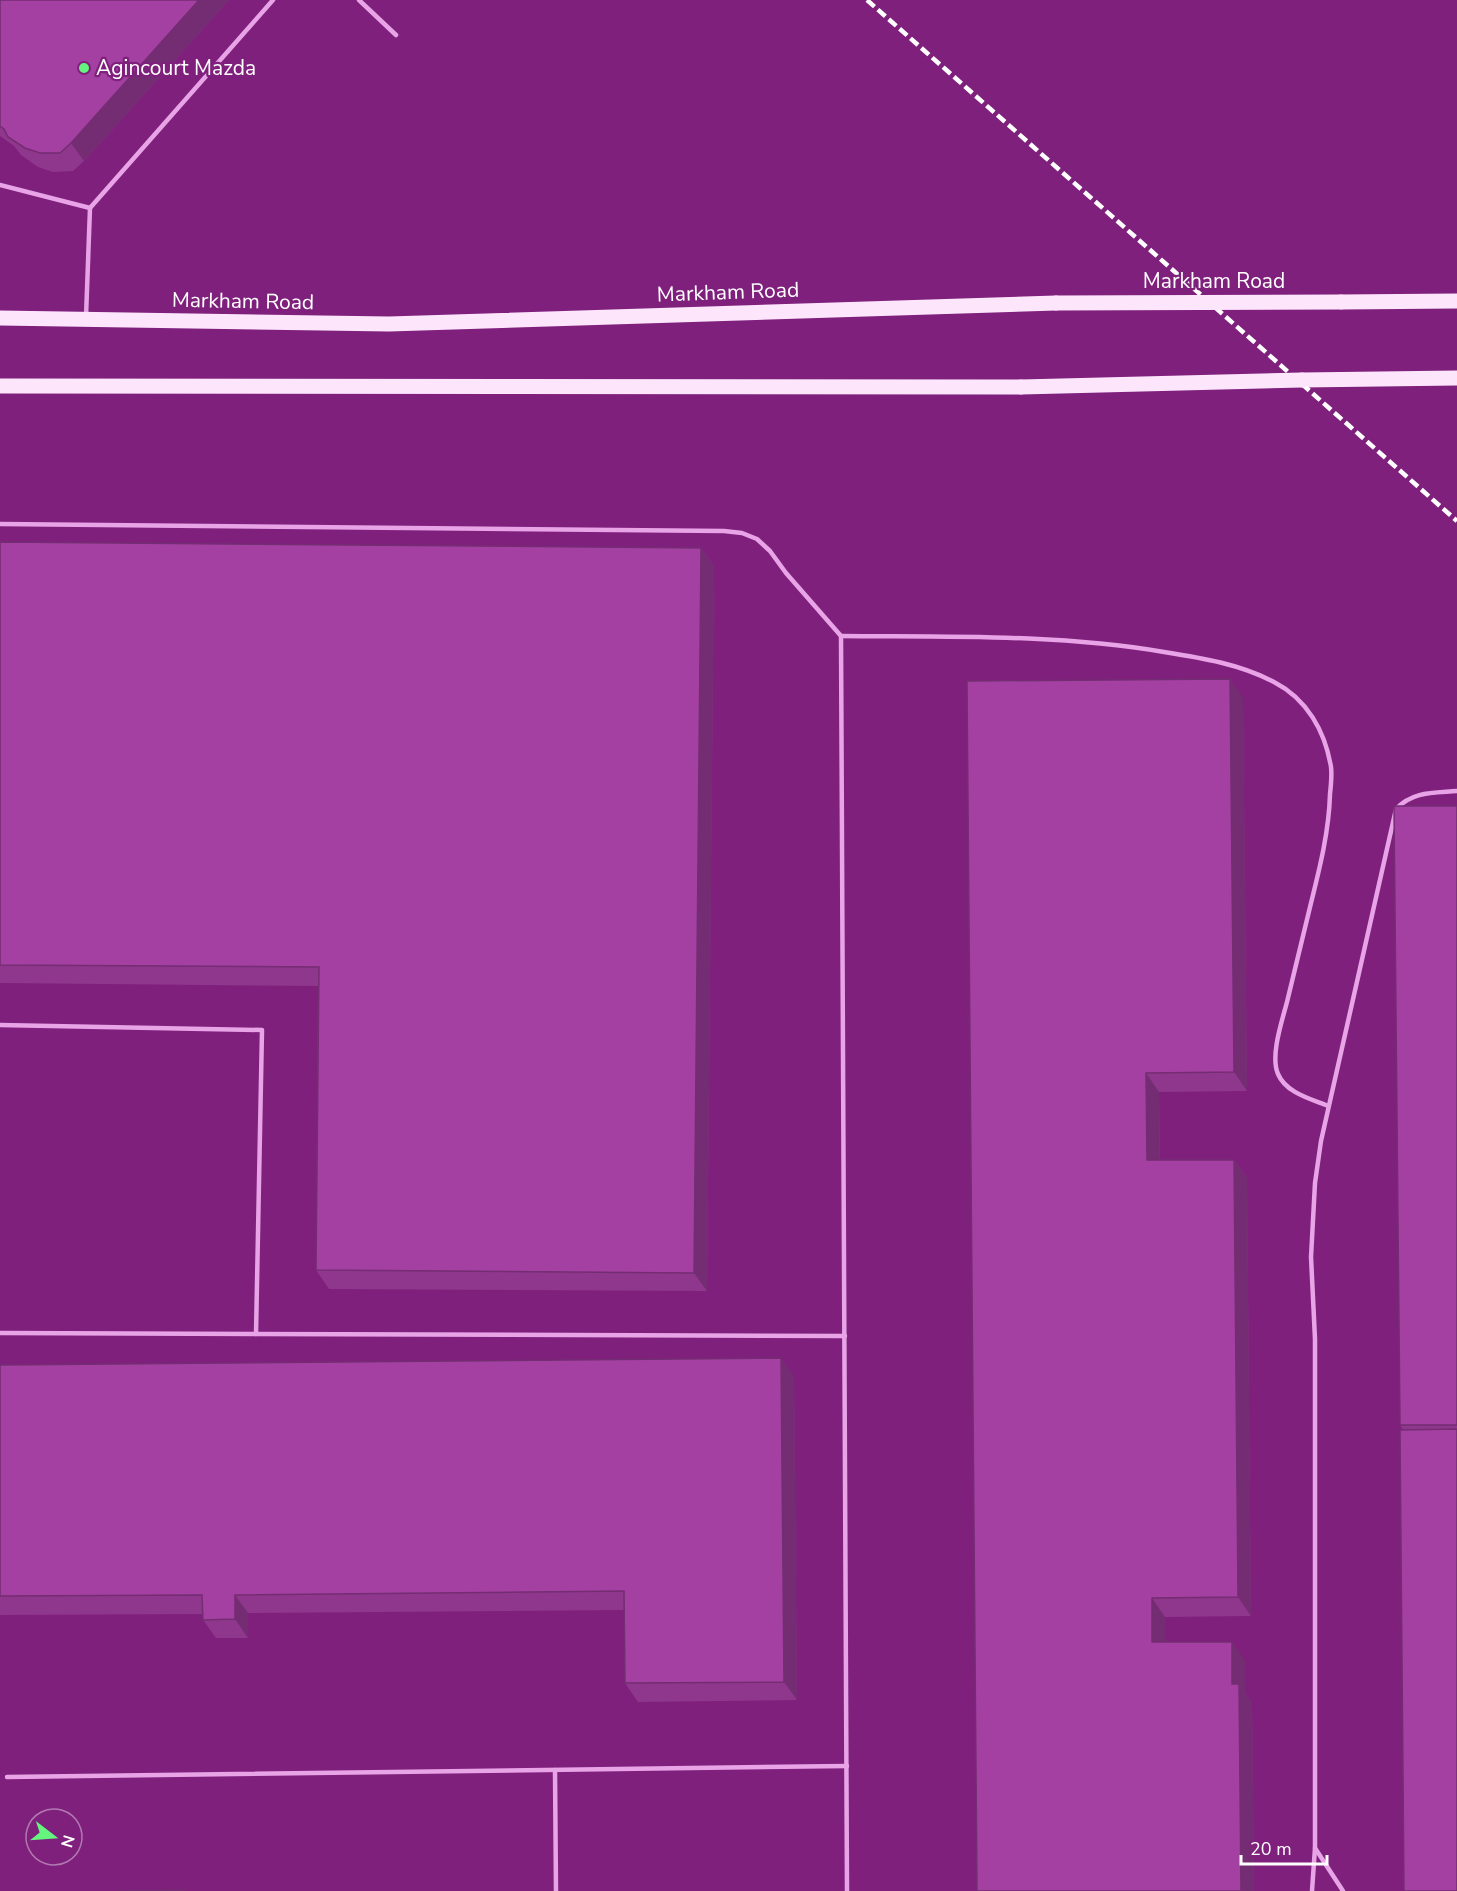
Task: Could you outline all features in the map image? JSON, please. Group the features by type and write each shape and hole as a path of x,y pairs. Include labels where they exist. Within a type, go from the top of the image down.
{"main road":[{"name":"Markham Road","path":"0,318 389,324 1056,303 1457,301"},
{"path":"0,386 1021,387 1457,378"}],"lane":[{"path":"86,319 90,208 273,0"},
{"path":"359,0 396,35"},
{"path":"0,185 90,208"},
{"path":"0,524 742,533 757,539 770,551 786,573 841,636 848,1891"},
{"path":"841,636 1056,639 1129,646 1206,659 1251,671 1277,683 1301,700 1320,729 1331,768 1330,810 1323,856 1275,1056 1278,1074 1285,1084 1296,1092 1328,1106"},
{"path":"1312,1891 1315,1848 1315,1339 1311,1257 1315,1183 1328,1106 1396,809 1405,800 1417,795 1457,791"},
{"path":"0,1025 262,1030 256,1334"},
{"path":"0,1333 845,1336"},
{"path":"7,1777 847,1766"},
{"path":"555,1770 556,1891"},
{"path":"1315,1848 1343,1891"}],"building":[{"name":"Agincourt Mazda","path":"0,0 199,0 71,143 60,153 40,153 25,148 8,137 0,126"},
{"path":"0,542 701,548 694,1273 316,1270 319,967 0,965"},
{"path":"1230,679 1234,1072 1146,1073 1147,1160 1234,1160 1238,1597 1152,1598 1152,1642 1232,1642 1232,1684 1239,1684 1241,1891 977,1891 967,681"},
{"path":"1394,806 1457,806 1457,1425 1400,1425"},
{"path":"781,1358 784,1682 625,1683 624,1591 235,1595 235,1619 203,1620 202,1595 0,1596 0,1365"},
{"path":"1457,1429 1457,1891 1404,1891 1400,1430"},
{"path":"184,1890 184,1891 116,1891"}],"railway":[{"path":"867,0 1457,521"}],"place":[{"name":"Agincourt Mazda","path":"84,68"}]}
